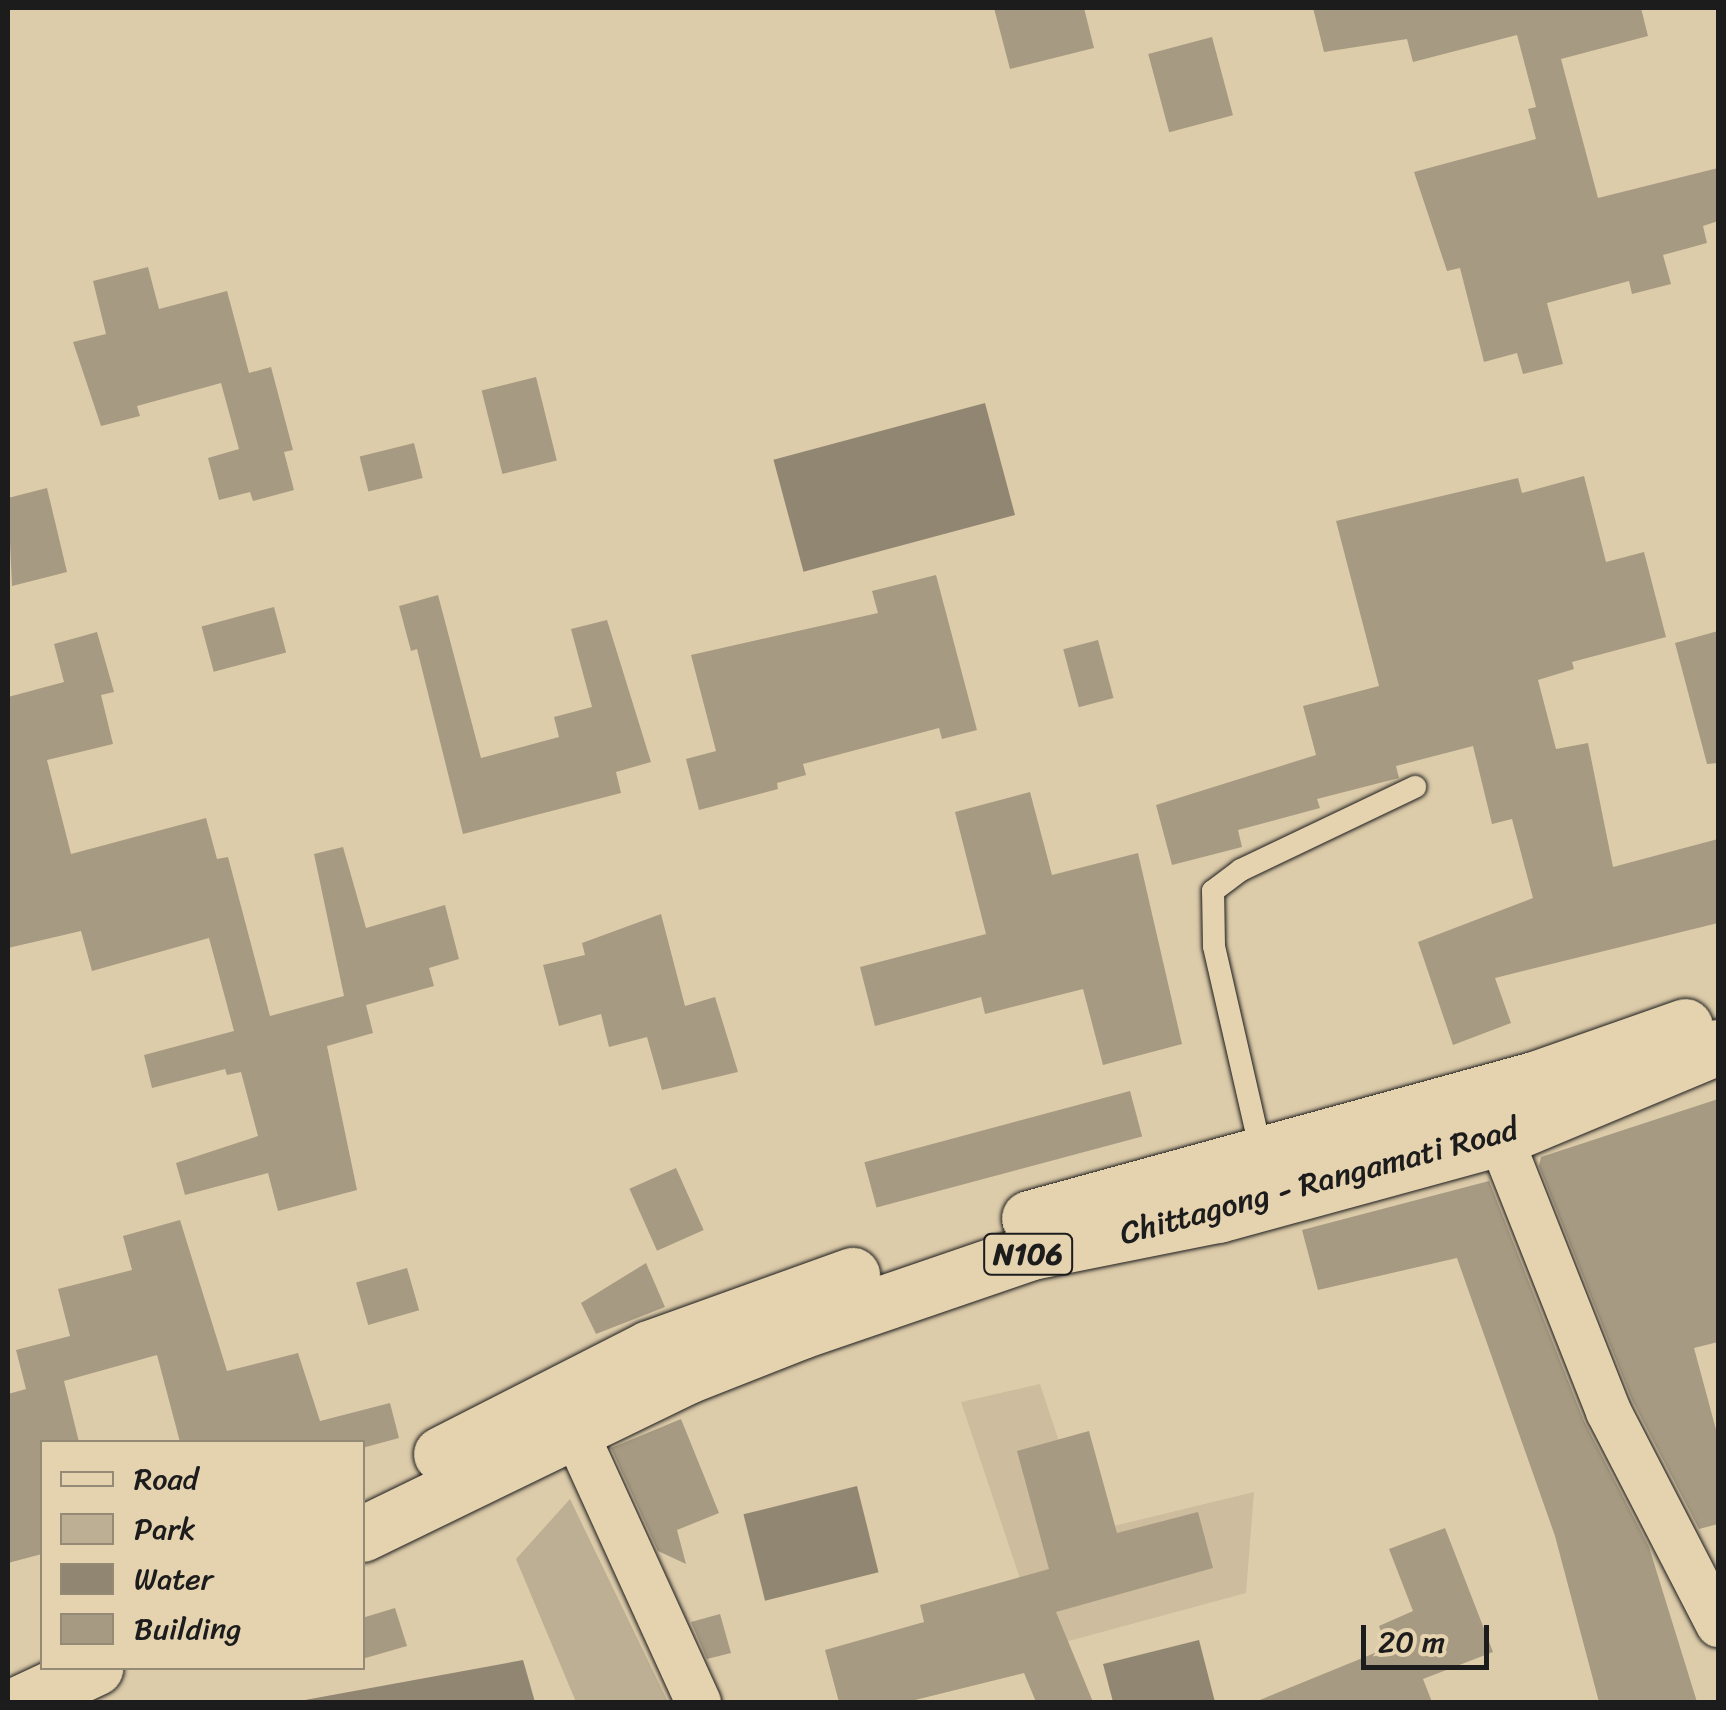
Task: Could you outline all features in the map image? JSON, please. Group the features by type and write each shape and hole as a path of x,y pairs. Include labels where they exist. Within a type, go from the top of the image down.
{"highway":[{"name":"Chittagong - Rangamati Road","path":"365,1492 649,1348 756,1305 1023,1220 1534,1080 1718,1010"},
{"name":"Chittagong - Rangamati Road","path":"365,1533 720,1363 1032,1252 1218,1214 1500,1138 1718,1048"},
{"path":"8,1669 40,1653"},
{"path":"22,1702 90,1670"}],"street":[{"path":"1500,1138 1608,1411 1718,1624"},
{"path":"575,1432 698,1702"}],"lane":[{"path":"1262,1156 1214,946 1213,891 1241,870 1414,786"}],"shaded area":[{"path":"1040,1384 1089,1532 1254,1492 1246,1593 1043,1648 961,1402"}],"green space":[{"path":"570,1499 668,1702 576,1702 516,1559"}],"water":[{"path":"985,403 1015,515 803,572 773,460"},
{"path":"857,1486 879,1572 765,1601 743,1514"},
{"path":"1199,1640 1215,1702 1113,1702 1103,1664"},
{"path":"523,1660 535,1702 294,1702"}],"building":[{"path":"994,8 1084,8 1094,48 1010,69"},
{"path":"1313,8 1641,8 1648,36 1561,59 1598,198 1718,168 1718,221 1703,226 1707,243 1663,255 1671,284 1632,294 1629,281 1547,303 1563,364 1523,374 1517,353 1484,362 1460,268 1447,271 1414,172 1536,139 1528,109 1536,107 1517,35 1413,62 1407,39 1324,52"},
{"path":"1212,37 1233,115 1169,132 1148,54"},
{"path":"148,267 159,309 227,291 249,373 271,367 293,450 284,452 294,490 253,501 250,492 219,500 208,458 239,449 221,383 137,406 140,416 101,426 73,342 106,334 93,281"},
{"path":"536,377 557,460 502,474 482,391"},
{"path":"414,443 423,478 368,491 360,457"},
{"path":"1584,476 1606,562 1644,552 1666,637 1572,662 1574,669 1538,680 1556,749 1588,743 1613,867 1718,839 1718,923 1495,978 1511,1023 1453,1045 1418,942 1533,898 1512,819 1492,824 1473,746 1396,766 1399,778 1317,799 1320,808 1238,830 1242,847 1172,865 1156,805 1316,755 1303,706 1379,686 1336,521 1518,478 1522,493"},
{"path":"47,488 67,572 12,586 8,498"},
{"path":"936,575 977,730 942,739 939,728 803,764 806,775 777,783 778,789 699,810 686,759 716,751 691,655 878,613 872,591"},
{"path":"438,595 481,758 559,737 554,717 592,707 571,629 607,620 651,762 616,772 621,793 463,834 417,649 411,651 399,606"},
{"path":"274,607 286,652 214,672 202,626"},
{"path":"1718,631 1718,763 1707,764 1675,643"},
{"path":"97,632 114,692 101,695 113,744 47,760 71,854 206,818 217,859 228,857 270,1016 344,996 314,854 343,847 366,928 445,905 459,959 429,968 434,986 366,1005 373,1033 327,1046 357,1190 278,1211 268,1173 185,1195 176,1163 258,1136 241,1072 227,1075 225,1069 152,1088 144,1055 234,1031 209,938 92,971 81,931 8,948 8,697 64,682 54,644"},
{"path":"1098,640 1114,698 1079,707 1063,649"},
{"path":"1030,792 1052,875 1138,853 1182,1044 1103,1065 1083,989 985,1014 981,997 875,1026 860,967 986,934 955,812"},
{"path":"661,914 685,1006 715,997 738,1072 662,1090 647,1037 609,1047 601,1014 559,1026 543,965 585,955 582,943"},
{"path":"1130,1091 1142,1136 877,1208 864,1162"},
{"path":"1718,1099 1718,1342 1694,1348 1718,1437 1718,1524 1699,1529 1632,1400 1539,1166 1541,1157"},
{"path":"676,1168 704,1230 657,1251 629,1189"},
{"path":"1489,1181 1584,1421 1649,1547 1697,1702 1599,1702 1555,1536 1457,1258 1318,1290 1302,1230"},
{"path":"180,1220 227,1371 298,1353 320,1421 390,1403 399,1438 365,1447 365,1440 179,1440 157,1355 64,1381 79,1440 40,1440 40,1555 8,1563 8,1394 26,1389 16,1350 70,1336 58,1289 132,1270 123,1236"},
{"path":"646,1263 665,1307 596,1334 581,1303"},
{"path":"407,1268 419,1310 368,1325 356,1283"},
{"path":"681,1419 719,1513 677,1530 686,1564 658,1551 611,1448"},
{"path":"1089,1431 1117,1533 1198,1512 1213,1568 1056,1612 1093,1702 1036,1702 1024,1673 907,1702 839,1702 825,1650 924,1622 920,1605 1049,1569 1017,1451"},
{"path":"1445,1528 1493,1652 1423,1679 1432,1702 1255,1702 1387,1648 1379,1626 1413,1611 1389,1549"},
{"path":"395,1608 407,1646 365,1658 365,1617"},
{"path":"720,1614 731,1653 707,1659 691,1622"}]}
